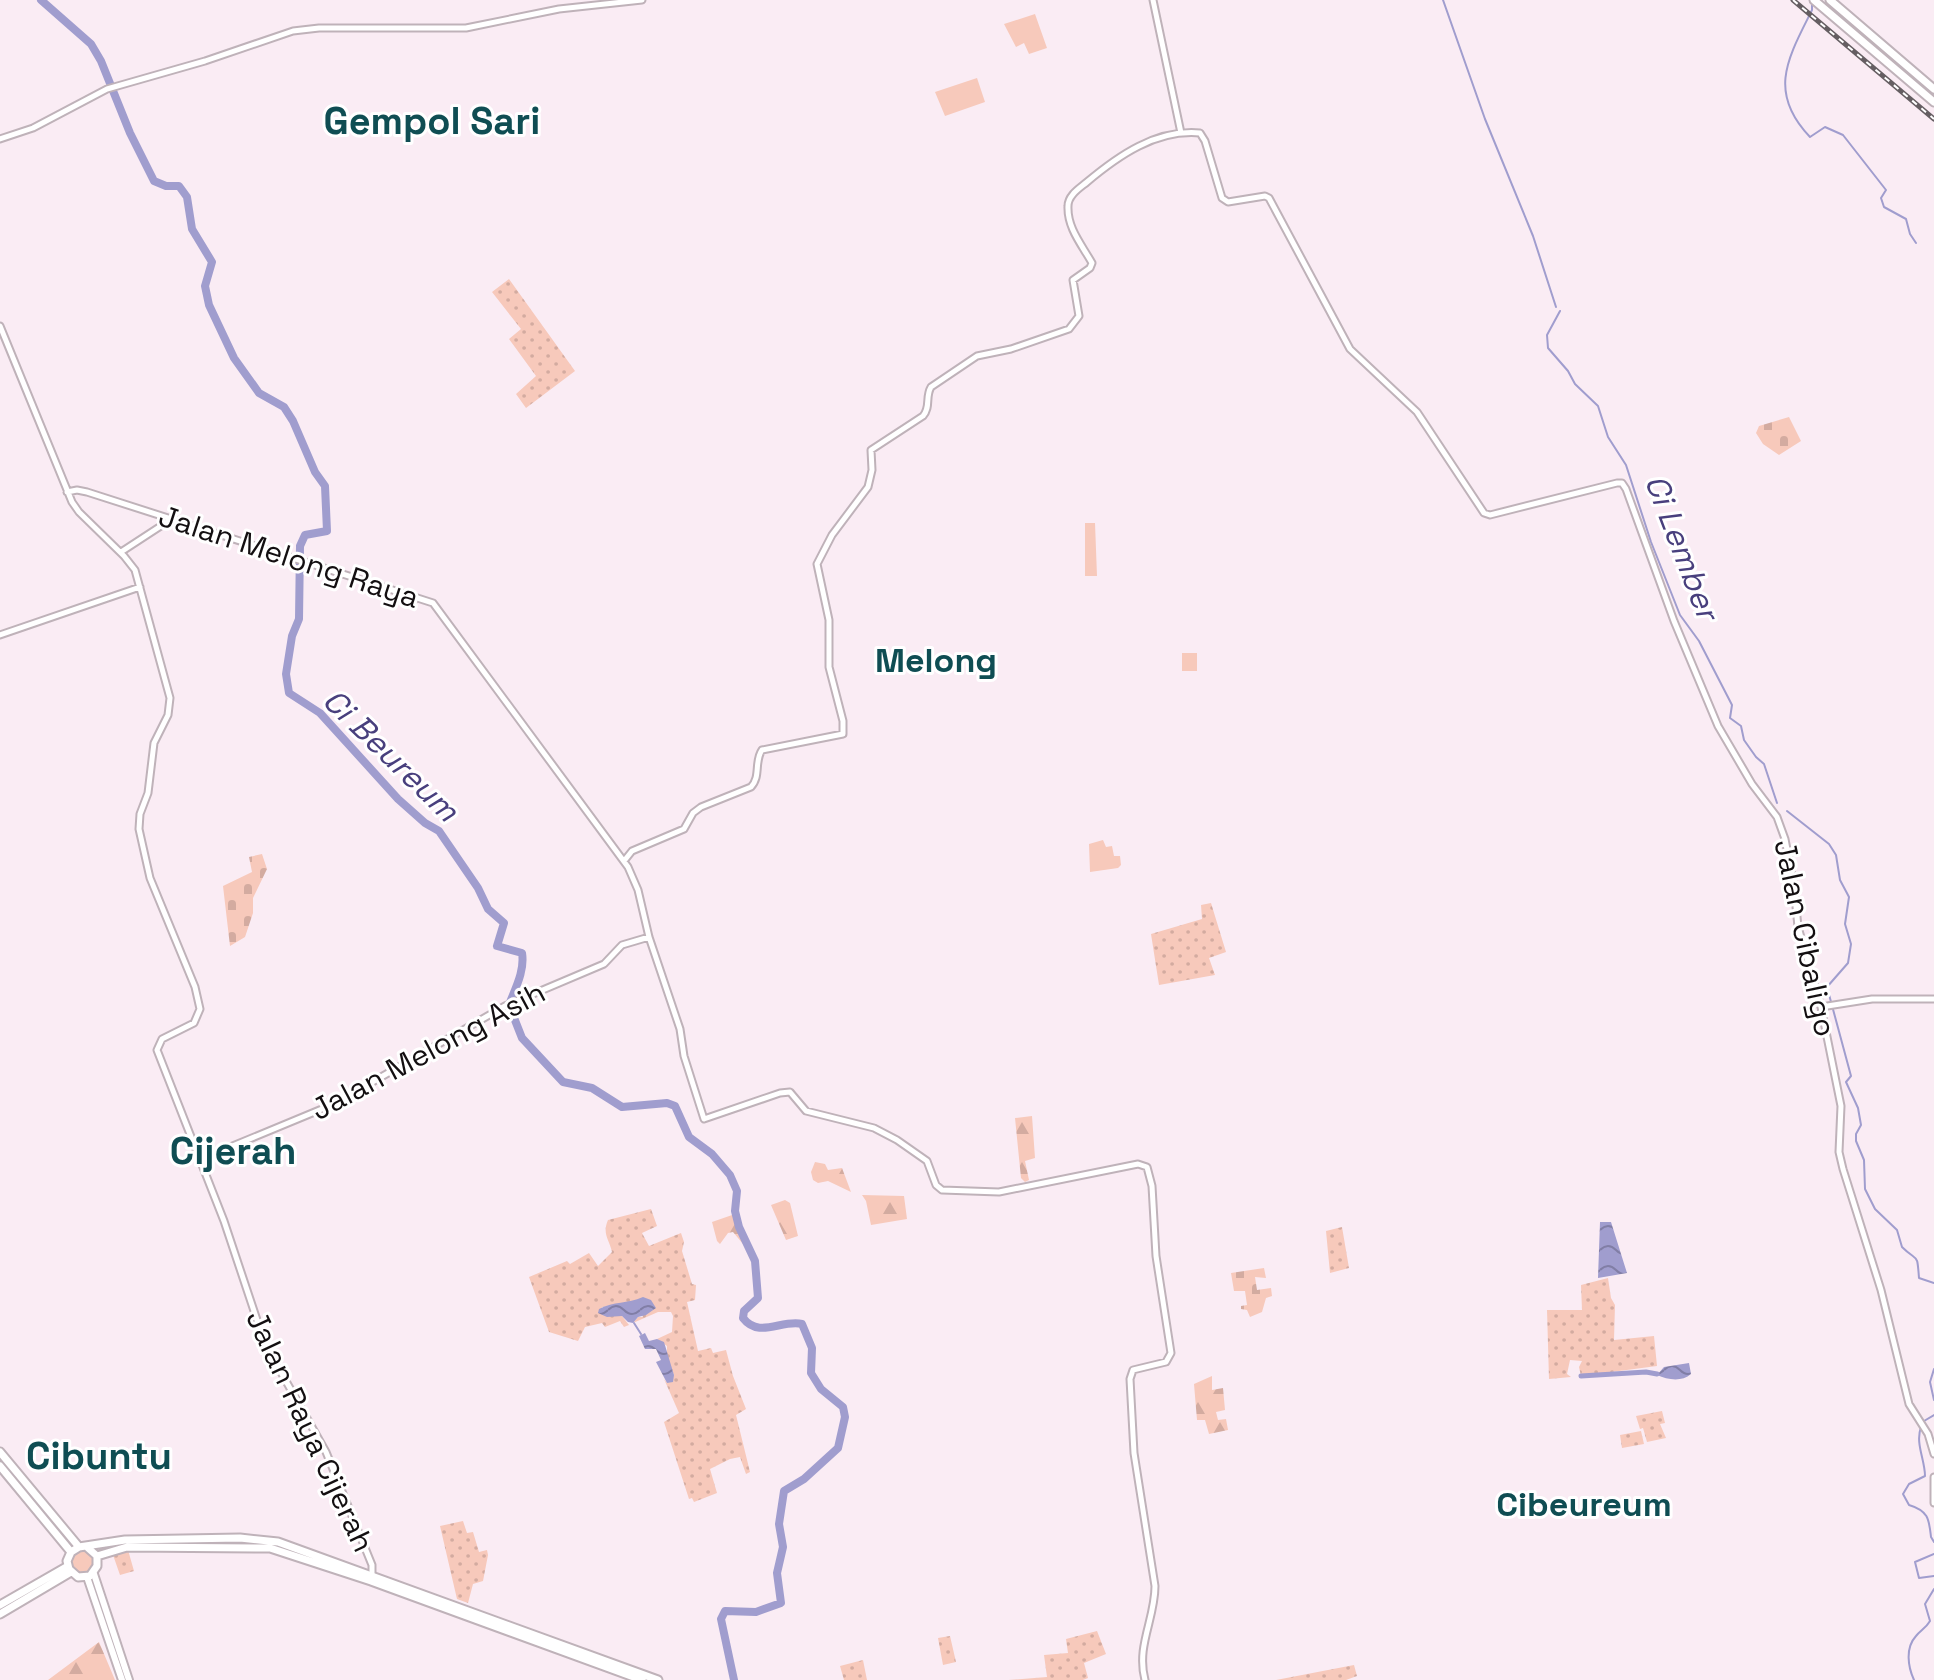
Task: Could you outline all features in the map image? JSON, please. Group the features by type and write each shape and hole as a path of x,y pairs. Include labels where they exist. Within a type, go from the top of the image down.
{"highway":[{"path":"1814,0 1934,102"},
{"path":"1830,0 1934,89"},
{"path":"0,1452 79,1547"},
{"path":"0,1466 71,1552 69,1569"},
{"path":"71,1552 79,1547 125,1540 285,1544 642,1680"},
{"path":"97,1556 127,1547 240,1542"},
{"path":"69,1569 78,1577 90,1576 97,1566 97,1556 88,1548"},
{"path":"0,1605 69,1569"},
{"path":"0,1614 69,1569"},
{"path":"598,1662 658,1680"}],"main road":[{"path":"0,139 55,118 107,89 165,74 305,29 466,28 559,9 642,0"},
{"path":"624,861 632,851 684,829 693,813 701,807 751,787 756,781 762,750 843,734 843,721 828,661 829,620 818,561 832,535 868,487 871,450 923,416 928,409 931,387 973,358 1057,334 1075,324 1079,316 1073,280 1092,263 1074,231 1068,209 1069,200 1126,152 1181,133 1153,0"},
{"name":"Jalan Cibaligo","path":"1181,133 1196,132 1203,136 1223,200 1269,198 1342,337 1357,358 1417,412 1485,514 1617,483 1624,485 1674,621 1718,726 1781,828 1794,886 1798,927 1821,1007 1841,1106 1839,1152 1843,1169 1881,1290 1909,1404 1928,1434 1934,1454"},
{"name":"Jalan Raya Cijerah","path":"0,326 67,492 79,512 121,552 135,570 170,698 168,715 154,743 148,793 140,814 139,829 150,878 195,987 200,1009 194,1023 162,1039 157,1050 228,1232 265,1344 332,1464 367,1552 372,1578"},
{"name":"Jalan Melong Raya","path":"67,492 87,492 433,603 624,861 638,890 649,937 680,1029 684,1056 704,1119 790,1092 806,1111 874,1128 897,1140 927,1161 936,1185 946,1191 999,1192 1138,1164 1147,1167 1152,1186 1156,1256 1171,1353 1166,1362 1133,1370 1130,1379 1134,1453 1155,1586 1154,1607 1141,1655 1145,1680"},
{"path":"121,552 171,519"},
{"path":"0,635 140,587"},
{"name":"Jalan Melong Asih","path":"201,1159 334,1104 505,1006 604,964 622,945 649,937"},
{"path":"1821,1007 1872,999 1934,999"},
{"path":"1934,1477 1934,1503"},
{"path":"90,1576 122,1680"},
{"path":"90,1576 129,1680"}],"green space":[{"path":"1035,14 1047,48 1029,54 1024,43 1016,47 1004,24"},
{"path":"977,78 985,102 945,116 935,92"},
{"path":"509,279 575,371 526,408 516,394 536,376 509,339 521,329 492,292"},
{"path":"1789,417 1801,441 1779,455 1763,444 1756,433 1759,426"},
{"path":"1085,523 1095,523 1097,576 1085,576"},
{"path":"1182,653 1197,653 1197,671 1182,671"},
{"path":"1103,840 1106,847 1112,846 1114,856 1120,856 1121,865 1090,872 1089,844"},
{"path":"262,854 267,869 253,898 253,913 245,937 230,946 223,886 252,872 249,857"},
{"path":"1211,903 1226,952 1209,958 1215,975 1159,985 1151,934 1202,919 1201,905"},
{"path":"1032,1116 1035,1158 1025,1161 1029,1180 1025,1182 1021,1178 1015,1118"},
{"path":"815,1162 825,1164 828,1170 842,1168 851,1192 828,1181 818,1183 813,1180 811,1172"},
{"path":"862,1195 904,1196 907,1219 871,1225"},
{"path":"785,1200 790,1203 798,1236 786,1240 771,1205"},
{"path":"651,1209 657,1226 642,1233 649,1246 681,1233 684,1242 682,1251 692,1284 696,1285 695,1300 687,1302 698,1351 711,1348 713,1353 726,1350 746,1409 736,1415 750,1472 746,1474 740,1457 710,1469 717,1493 694,1502 692,1498 689,1499 664,1422 679,1413 664,1379 667,1383 674,1375 667,1358 667,1346 657,1339 672,1332 671,1312 658,1312 633,1323 638,1317 643,1317 635,1301 602,1307 601,1314 622,1316 629,1325 624,1327 620,1321 605,1327 602,1323 585,1327 578,1341 549,1332 529,1277 567,1261 570,1264 589,1253 598,1266 612,1252 606,1233 608,1220"},
{"path":"735,1214 748,1250 733,1232 728,1233 720,1244 717,1241 712,1222"},
{"path":"1342,1227 1349,1268 1330,1273 1326,1231"},
{"path":"1264,1268 1266,1278 1255,1277 1257,1290 1271,1288 1272,1296 1266,1298 1262,1312 1250,1317 1247,1310 1241,1309 1241,1306 1247,1305 1245,1291 1234,1291 1231,1273"},
{"path":"1608,1278 1615,1305 1614,1340 1654,1336 1657,1366 1581,1376 1579,1367 1582,1361 1570,1360 1567,1374 1571,1377 1549,1379 1547,1310 1582,1310 1581,1285"},
{"path":"1212,1376 1212,1390 1223,1388 1225,1410 1216,1412 1218,1420 1226,1419 1228,1430 1209,1434 1205,1420 1197,1420 1194,1384"},
{"path":"1662,1411 1665,1423 1660,1424 1666,1438 1647,1442 1636,1416"},
{"path":"1641,1431 1644,1444 1622,1448 1620,1435"},
{"path":"463,1521 467,1533 473,1532 479,1552 487,1550 488,1555 483,1581 473,1584 468,1603 457,1599 440,1526"},
{"path":"80,1548 90,1551 96,1563 88,1574 75,1573 69,1561"},
{"path":"128,1550 134,1571 120,1575 113,1555"},
{"path":"1097,1631 1106,1654 1084,1663 1088,1678 1008,1680 1047,1677 1044,1655 1068,1653 1066,1639"},
{"path":"950,1636 956,1662 943,1665 938,1638"},
{"path":"99,1642 115,1680 48,1680"},
{"path":"863,1660 867,1680 844,1680 840,1666"},
{"path":"1354,1665 1357,1676 1346,1680 1276,1680"}],"water":[{"path":"1600,1222 1611,1222 1627,1273 1598,1278"},
{"path":"643,1297 651,1300 656,1308 633,1323 622,1316 607,1317 598,1313 605,1306"},
{"path":"645,1333 649,1341 657,1339 664,1342 674,1375 673,1382 667,1383 656,1362 661,1360 656,1349 645,1349 639,1336"},
{"path":"1689,1363 1691,1374 1683,1378 1670,1379 1657,1375 1664,1367"}],"waterway":[{"name":"Ci Beureum","path":"41,0 91,44 154,181 166,186 179,186 187,197 192,229 212,262 205,286 209,305 234,358 259,393 284,407 315,472 325,486 327,531 305,535 300,546 299,619 292,636 286,674 289,693 320,713 398,799 439,831 478,888 488,909 504,923 497,946 522,953 521,973 509,1005 522,1038 563,1082 592,1088 622,1107 667,1103 675,1106 689,1137 712,1154 730,1175 737,1191 735,1211 739,1227 755,1261 758,1298 744,1311 743,1318 749,1324 763,1328 802,1324 812,1348 811,1373 821,1389 843,1407 845,1417 838,1448 804,1479 784,1491 779,1524 783,1547 777,1573 781,1603 756,1612 725,1611 721,1619 734,1680"},
{"name":"Ci Lember","path":"1443,0 1485,119 1533,236 1556,307"},
{"path":"1812,3 1812,10 1789,59 1785,90 1789,105 1810,137 1825,127 1843,135 1886,190 1881,198 1884,207 1906,219 1916,243"},
{"name":"Ci Lember","path":"1560,311 1547,335 1548,348 1575,384 1598,406 1608,437 1626,465 1651,542 1680,615 1699,641 1732,705 1730,718 1741,726 1744,740 1764,764 1777,803"},
{"name":"Ci Lember","path":"1787,811 1829,844 1836,855 1840,880 1849,897 1845,924 1851,944 1848,963 1827,987 1851,1076 1846,1082 1858,1108 1861,1125 1856,1141 1864,1160 1865,1189 1875,1209 1897,1230 1902,1247 1916,1258 1919,1278 1934,1283"},
{"path":"634,1323 641,1334"},
{"name":"Ci Lember","path":"1934,1369 1930,1382 1934,1400"},
{"path":"1581,1376 1657,1374"},
{"name":"Ci Lember","path":"1924,1421 1934,1415"},
{"name":"Ci Lember","path":"1921,1427 1919,1439 1925,1476 1909,1484 1903,1494 1909,1505 1921,1510 1927,1517 1934,1542"},
{"name":"Ci Lember","path":"1934,1554 1915,1562 1919,1578 1934,1576"},
{"name":"Ci Lember","path":"1914,1680 1909,1652 1913,1641 1930,1621 1925,1604 1934,1589"}],"railway":[{"path":"1793,0 1934,119"}],"district":[{"name":"Gempol Sari","path":"432,121"},
{"name":"Melong","path":"936,660"},
{"name":"Cijerah","path":"233,1151"},
{"name":"Cibuntu","path":"99,1456"},
{"name":"Cibeureum","path":"1584,1504"}]}
